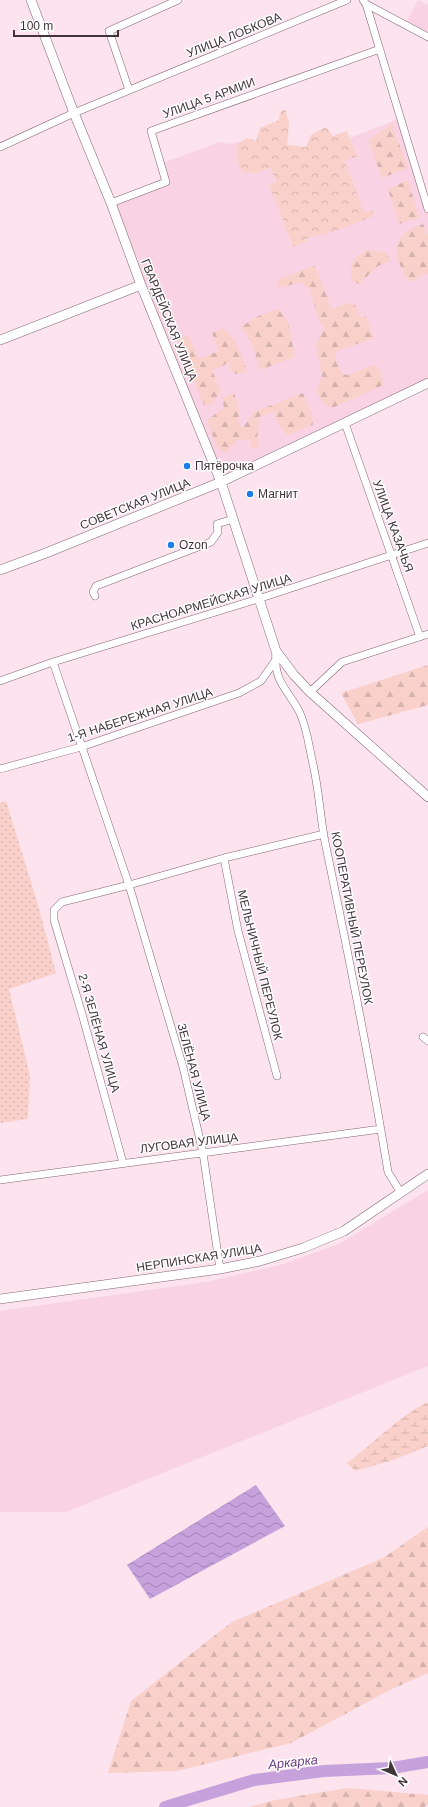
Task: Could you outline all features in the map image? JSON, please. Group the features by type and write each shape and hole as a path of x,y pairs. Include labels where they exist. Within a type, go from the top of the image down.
{"main road":[{"name":"ГВАРДЕЙСКАЯ УЛИЦА","path":"31,0 74,114 111,203 141,285 221,482 276,652 310,692 428,797"},
{"path":"0,340 141,285"},
{"name":"СОВЕТСКАЯ УЛИЦА","path":"0,570 46,553 221,482 428,383"},
{"name":"НЕРПИНСКАЯ УЛИЦА","path":"0,1299 220,1269 260,1261 303,1248 337,1234 371,1214 428,1174"}],"street":[{"path":"129,90 109,31 178,0"},
{"name":"УЛИЦА ЛОБКОВА","path":"0,147 129,90 347,0"},
{"path":"364,2 428,37"},
{"path":"364,2 380,49 428,209"},
{"name":"УЛИЦА 5 АРМИИ","path":"111,203 166,182 151,131 380,49"},
{"name":"УЛИЦА КАЗАЧЬЯ","path":"345,423 420,637"},
{"path":"95,596 93,592 96,586 211,542 218,532 217,524 233,519"},
{"name":"КРАСНОАРМЕЙСКАЯ УЛИЦА","path":"0,681 53,662 258,599 428,543"},
{"path":"310,692 342,662 428,634"},
{"name":"КООПЕРАТИВНЫЙ ПЕРЕУЛОК","path":"276,652 275,661 279,682 300,712 318,785 324,834 355,989 388,1172 401,1193"},
{"name":"1-Я НАБЕРЕЖНАЯ УЛИЦА","path":"0,769 81,747 239,693 261,682 275,661"},
{"name":"ЗЕЛЁНАЯ УЛИЦА","path":"53,662 129,885 183,1067 202,1153 220,1269"},
{"path":"129,885 224,858 324,834"},
{"name":"МЕЛЬНИЧНЫЙ ПЕРЕУЛОК","path":"224,858 238,931 276,1076"},
{"name":"2-Я ЗЕЛЁНАЯ УЛИЦА","path":"123,1163 82,1014 54,920 54,910 62,902 129,885"},
{"name":"ЛУГОВАЯ УЛИЦА","path":"0,1180 381,1129"}],"shaded area":[{"path":"418,0 428,5 428,37 405,25"},
{"path":"401,118 428,209 428,383 221,482 111,203 166,182 160,164 220,142 229,144 240,142 255,173 271,168 276,182 269,185 293,247 307,242 306,239 320,234 321,236 364,213 345,161 357,156 350,138"},
{"path":"428,1190 428,1366 66,1512 0,1512 0,1311 206,1282 280,1265 339,1244"}],"green space":[{"path":"285,109 289,123 287,145 306,147 311,135 326,127 333,136 347,131 357,156 345,161 364,212 372,210 374,216 321,236 320,234 306,239 307,242 293,247 269,185 276,182 271,168 255,173 243,172 238,163 238,143 247,138 256,141 260,128 279,120 280,112"},
{"path":"392,124 408,168 382,178 368,140"},
{"path":"408,180 419,218 399,224 388,189"},
{"path":"423,224 428,236 428,273 410,282 400,264 397,256 397,248 399,241 404,234"},
{"path":"368,250 385,252 391,261 378,266 359,284 352,281 352,265 359,256"},
{"path":"315,266 332,309 344,304 354,303 360,317 366,316 374,338 336,351 335,358 341,374 348,375 374,365 381,370 383,385 332,408 322,402 317,391 322,375 316,345 324,328 318,317 310,289 300,282 280,288 277,280"},
{"path":"278,309 288,321 295,357 260,370 252,344 241,327 258,316"},
{"path":"223,328 232,337 238,348 247,372 236,374 230,370 230,362 212,371 221,390 212,405 204,405 177,340 188,335 199,359 219,351 212,333"},
{"path":"234,392 239,411 238,422 243,428 254,412 303,393 312,416 313,425 287,435 277,423 274,411 259,417 257,440 259,446 254,449 250,446 251,439 237,440 224,453 216,445 207,420 224,408 222,398"},
{"path":"428,665 428,705 358,724 341,693"},
{"path":"6,801 38,905 56,973 9,989 30,1076 28,1119 0,1123 0,803"},
{"path":"428,1402 428,1446 393,1460 355,1471 347,1463 406,1415"},
{"path":"428,1527 428,1673 392,1689 291,1743 177,1771 108,1773 131,1701 232,1622 383,1558"},
{"path":"347,1788 428,1795 428,1804 424,1807 249,1807 275,1800"}],"water":[{"path":"256,1485 285,1526 150,1599 127,1565"}],"waterway":[{"name":"Аркарка","path":"165,1807 254,1780 324,1771 392,1768 428,1762"}],"place":[{"name":"Пятёрочка","path":"187,466"},
{"name":"Магнит","path":"250,494"},
{"name":"Ozon","path":"171,545"}]}
